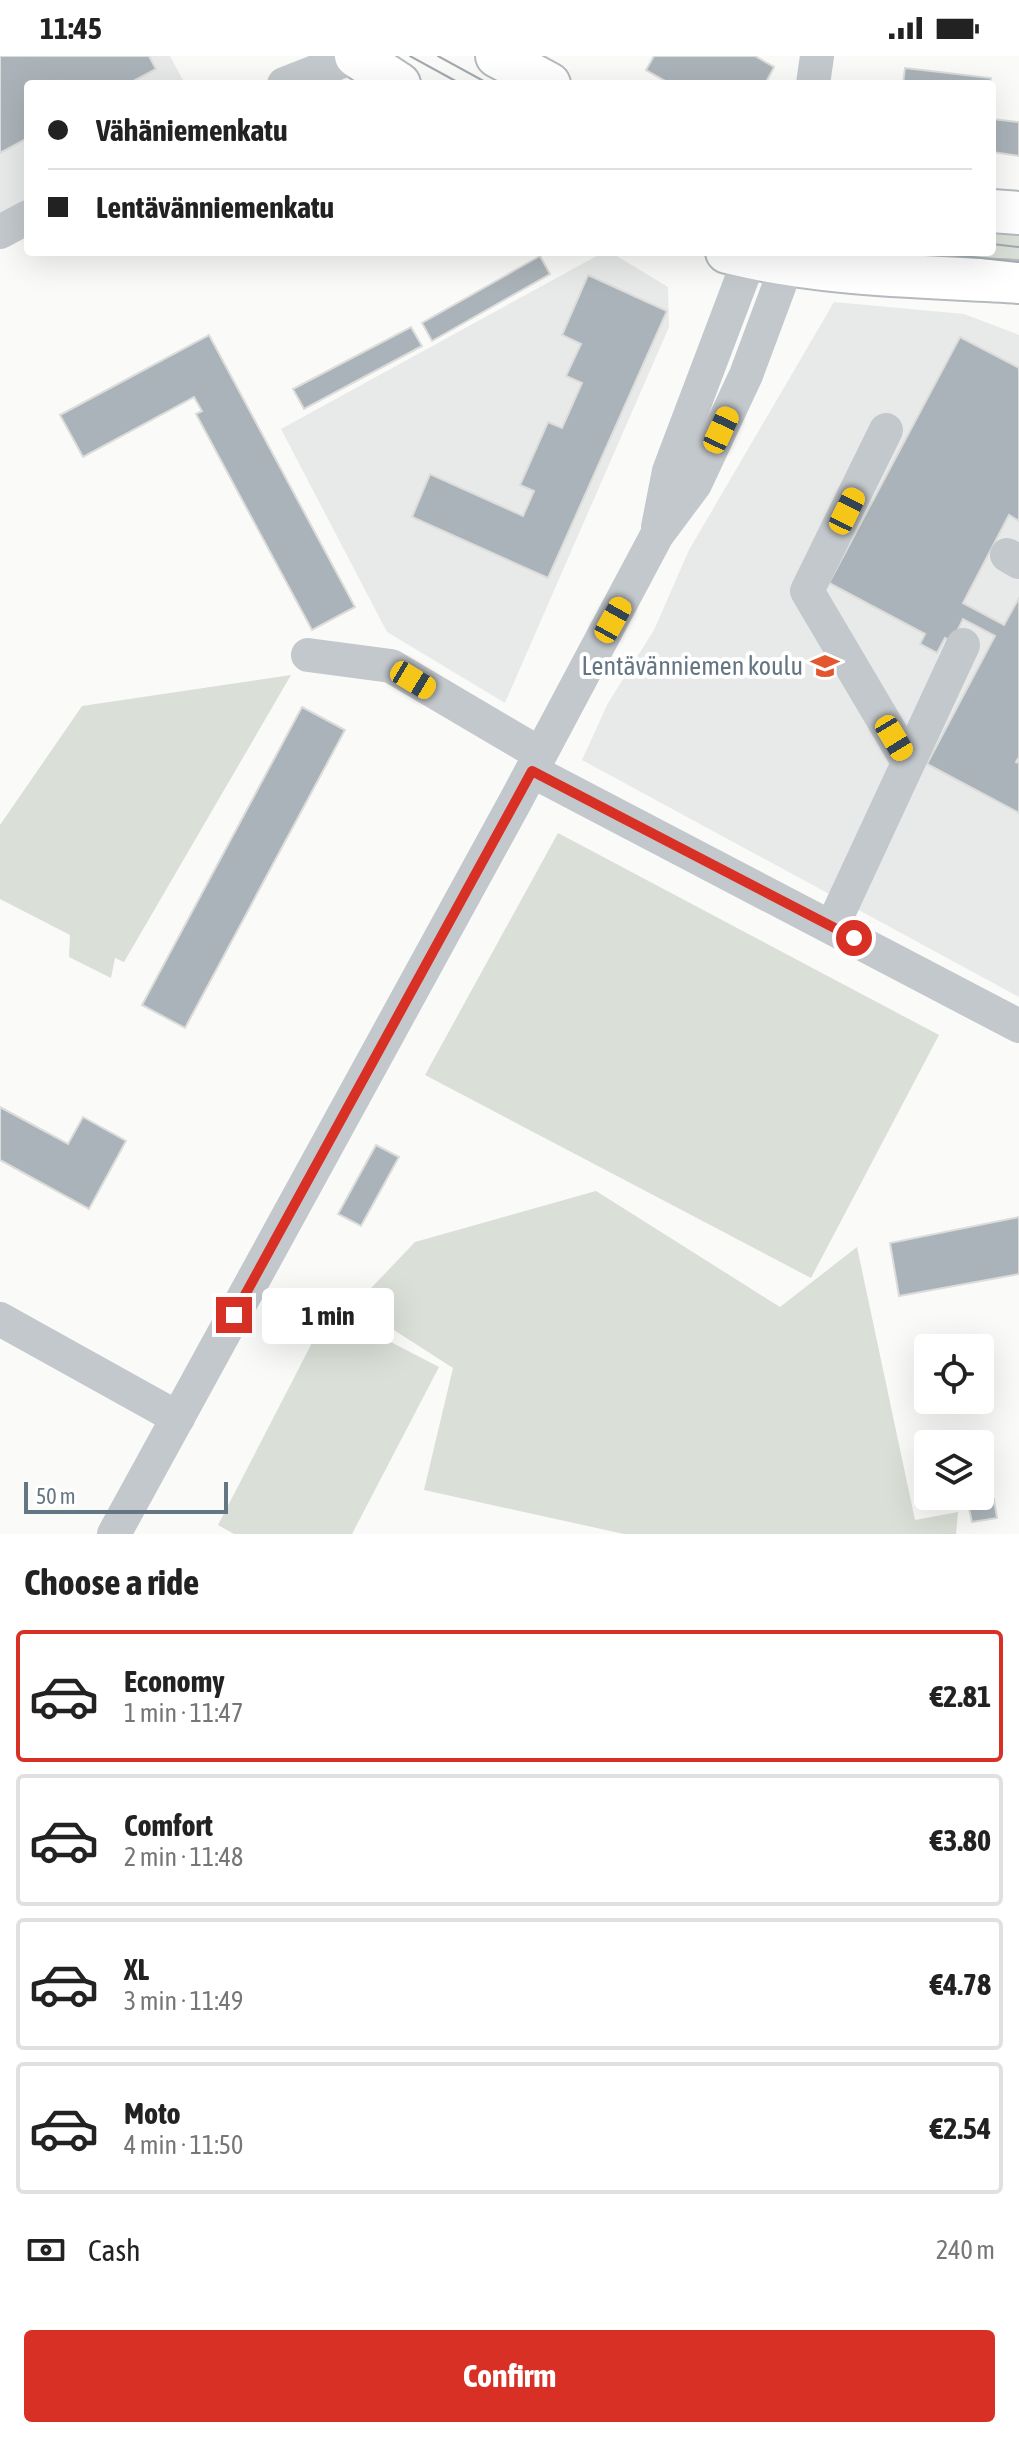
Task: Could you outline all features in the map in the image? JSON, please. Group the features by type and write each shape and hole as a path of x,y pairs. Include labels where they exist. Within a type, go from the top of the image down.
{"main road":[{"path":"356,56 393,80"},
{"path":"497,56 542,80"},
{"path":"996,211 1019,213"},
{"path":"760,256 841,272 1019,282"}],"street":[{"path":"294,80 356,56"},
{"path":"814,80 817,56"},
{"path":"0,232 24,219"},
{"path":"114,1534 657,535 669,471 760,256"},
{"path":"886,430 807,591 908,762"},
{"path":"832,927 963,645"},
{"path":"308,655 391,666 536,762 832,927 1019,1026"},
{"path":"0,1319 178,1418"}],"shaded area":[{"path":"0,56 170,56 183,80 24,80 24,206 0,219"},
{"path":"996,228 1019,231 1019,271 890,256 996,256"},
{"path":"597,256 617,256 668,287 669,327 505,703 387,632 281,429"},
{"name":"Lentävänniemen koulu","path":"834,302 964,314 1019,335 1019,997 582,760 608,703 654,630 689,550"},
{"path":"291,675 124,962 115,958 111,978 69,957 70,935 0,899 0,825 82,706"},
{"path":"558,833 939,1035 811,1278 425,1075"},
{"path":"596,1191 780,1307 857,1247 915,1520 958,1512 956,1534 624,1534 424,1490 453,1368 355,1305 415,1242"},
{"path":"329,1310 439,1367 352,1534 234,1534 218,1525"}],"building":[{"path":"0,56 149,56 156,69 135,80 24,80 24,140 0,153"},
{"path":"654,56 755,56 774,67 767,80 664,80 646,70"},
{"path":"905,68 991,78 991,80 904,80"},
{"path":"996,119 1019,122 1019,156 996,153"},
{"path":"540,256 550,274 432,341 422,323"},
{"path":"588,275 667,311 548,578 412,517 430,474 523,516 534,491 520,485 548,422 562,428 582,383 566,376 581,344 562,335"},
{"path":"411,327 422,346 304,409 293,389"},
{"path":"209,335 355,607 312,630 196,414 202,411 194,397 83,457 60,415"},
{"path":"960,337 1019,368 1019,521 1009,515 963,603 1004,625 1019,598 1019,757 1016,762 1019,763 1019,813 927,764 995,636 963,619 952,642 945,638 937,653 920,644 925,634 829,583"},
{"path":"302,707 345,730 185,1028 142,1005"},
{"path":"0,1107 68,1144 83,1117 126,1141 89,1209 0,1160"},
{"path":"376,1145 399,1157 361,1226 338,1214"},
{"path":"1019,1217 1019,1274 899,1296 890,1243"},
{"path":"994,1499 997,1518 972,1522 969,1510 994,1510"}],"tram line":[{"path":"410,56 454,80"},
{"path":"438,56 482,80"},
{"path":"996,244 1019,247"},
{"path":"963,256 1019,262"}],"place":[{"name":"Lentävänniemen koulu","path":"825,666"}],"route":[{"path":"234,1315 532,771 854,938"}]}
